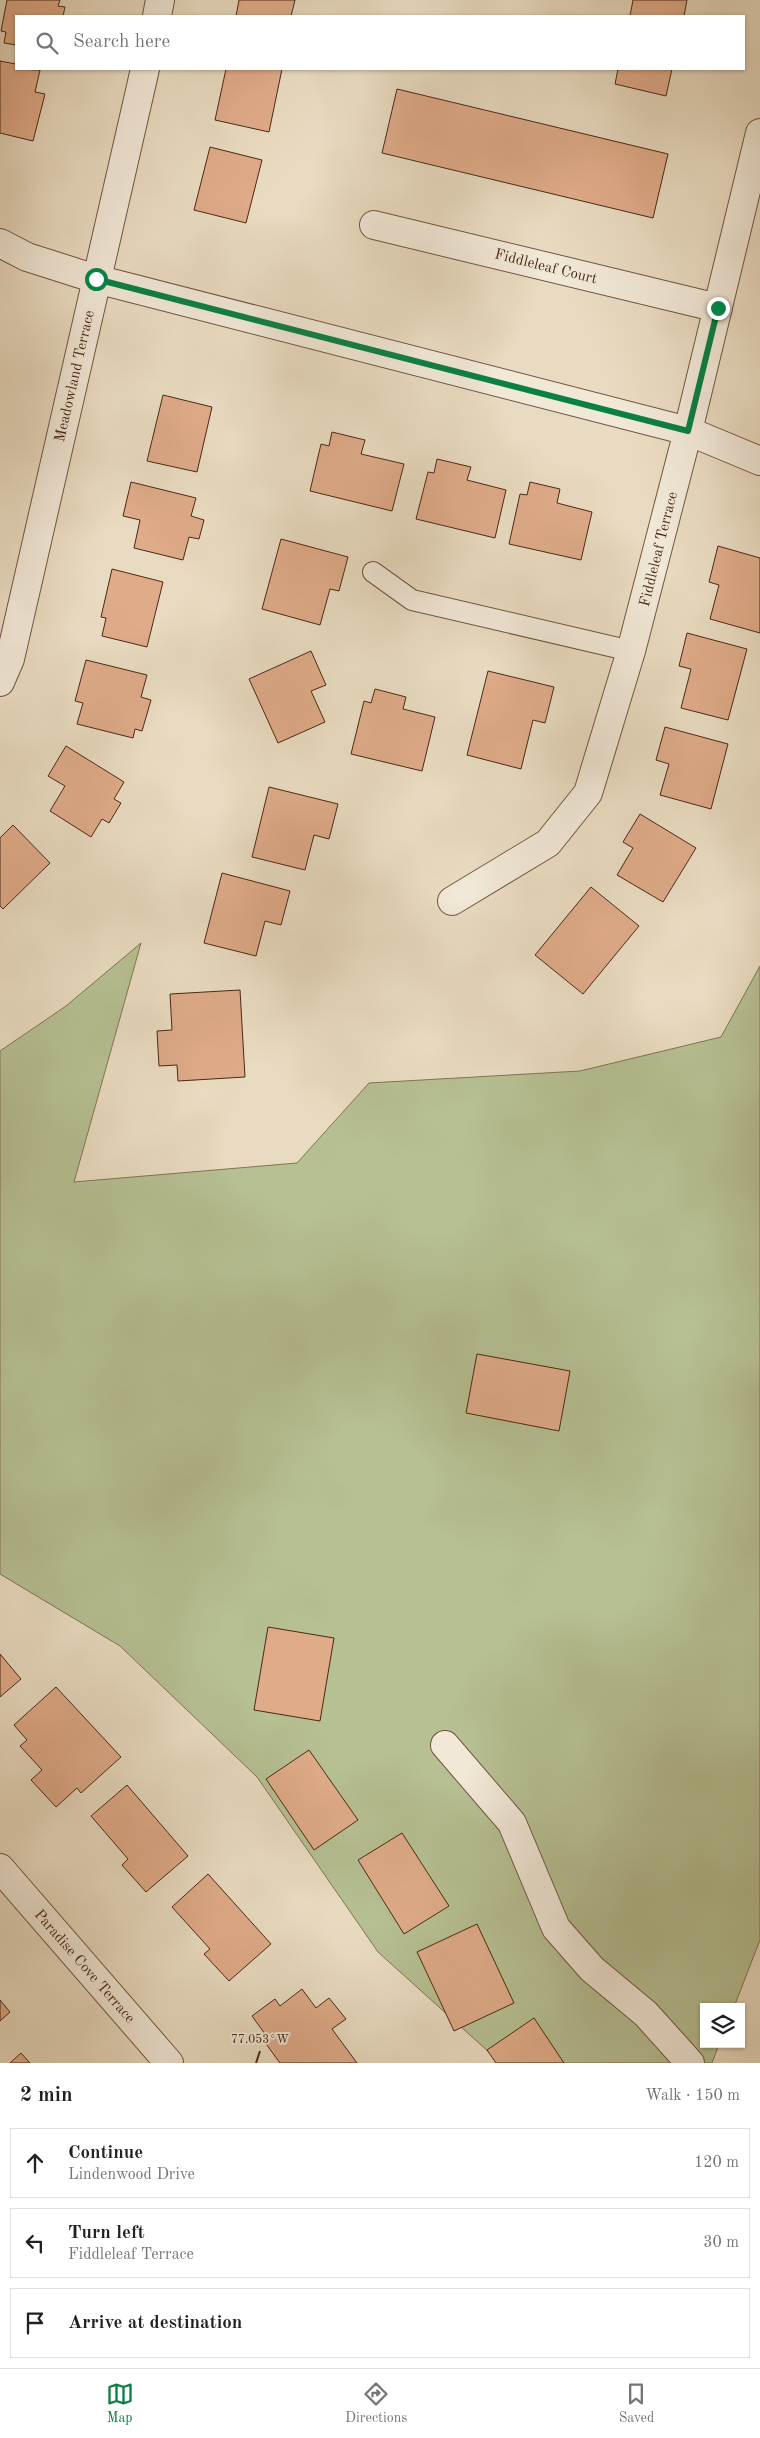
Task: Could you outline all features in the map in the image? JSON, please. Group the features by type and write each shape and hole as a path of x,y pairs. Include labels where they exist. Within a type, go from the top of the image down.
{"street":[{"path":"157,15 160,0"},
{"name":"Meadowland Terrace","path":"0,682 10,659 145,70"},
{"name":"Fiddleleaf Terrace","path":"452,900 548,843 588,793 631,651 688,431 760,132"},
{"name":"Fiddleleaf Court","path":"374,225 718,308"},
{"path":"0,243 27,257 96,279 688,431 760,461"},
{"path":"445,1745 512,1823 556,1928 592,1969 646,2014 690,2063"},
{"name":"Paradise Cove Terrace","path":"0,1868 169,2063"}],"lane":[{"path":"373,572 412,600 631,651"}],"green space":[{"path":"141,943 74,1182 297,1163 369,1083 580,1071 721,1037 760,966 760,1940 736,2003 700,2003 700,2048 718,2048 712,2063 501,2063 378,1952 257,1777 120,1646 0,1574 0,1051 66,1006"}],"building":[{"path":"7,0 60,0 58,6 65,7 63,15 15,15 15,45 4,43 6,32 1,31"},
{"path":"239,0 295,0 291,15 236,15"},
{"path":"633,0 687,0 684,15 630,15"},
{"path":"0,61 15,64 15,70 40,70 35,92 45,94 33,141 0,133"},
{"path":"226,70 282,70 269,132 215,120"},
{"path":"618,70 672,70 666,96 615,84"},
{"path":"397,89 668,154 653,218 382,153"},
{"path":"210,147 262,160 246,223 194,210"},
{"path":"163,395 212,407 197,472 147,461"},
{"path":"332,432 365,440 361,454 404,464 392,511 310,491 321,444 329,446"},
{"path":"437,459 471,467 467,480 506,490 495,538 416,519 428,472 434,473"},
{"path":"131,482 196,498 191,516 204,520 199,539 189,537 183,560 134,548 140,520 123,516"},
{"path":"530,482 560,489 557,503 592,512 581,560 509,544 520,494 527,495"},
{"path":"281,539 348,557 339,591 330,589 320,625 262,609"},
{"path":"718,546 760,558 760,633 710,619 719,585 709,582"},
{"path":"112,569 163,582 147,647 102,636 106,618 101,617"},
{"path":"687,633 747,649 728,720 681,708 691,669 679,666"},
{"path":"311,651 326,685 311,691 325,722 278,743 249,679"},
{"path":"86,660 147,675 141,697 151,700 142,731 135,729 133,738 77,724 83,703 75,701"},
{"path":"488,671 554,687 545,723 533,720 521,769 467,755"},
{"path":"375,689 406,697 403,709 435,717 422,771 351,754 364,701 371,703"},
{"path":"665,727 728,744 711,809 660,795 669,764 656,760"},
{"path":"66,746 124,782 114,799 121,803 109,823 102,819 91,837 50,811 65,786 48,776"},
{"path":"269,787 338,804 329,839 314,835 305,870 252,857"},
{"path":"640,814 696,848 663,902 617,875 633,848 623,842"},
{"path":"13,825 50,863 3,909 0,906 0,838"},
{"path":"222,873 290,891 281,925 265,921 256,956 204,943"},
{"path":"591,887 639,926 583,994 535,955"},
{"path":"240,990 245,1077 178,1081 177,1065 159,1066 157,1031 172,1030 170,994"},
{"path":"477,1354 570,1371 559,1431 466,1413"},
{"path":"268,1627 334,1638 320,1721 254,1710"},
{"path":"0,1654 21,1679 0,1697"},
{"path":"56,1687 121,1757 81,1793 77,1788 56,1807 31,1780 42,1770 20,1746 27,1740 14,1725"},
{"path":"309,1750 358,1820 314,1850 266,1779"},
{"path":"127,1785 188,1856 146,1892 122,1865 128,1859 91,1816"},
{"path":"402,1833 449,1906 404,1934 358,1860"},
{"path":"208,1874 271,1944 229,1981 204,1954 210,1949 172,1907"},
{"path":"477,1924 514,2003 454,2031 417,1952"},
{"path":"302,1989 316,2008 329,1998 346,2019 332,2029 357,2063 280,2063 261,2037 265,2034 252,2016 275,1999 280,2006"},
{"path":"0,2000 10,2012 0,2021"},
{"path":"534,2018 564,2063 496,2063 487,2050"},
{"path":"21,2053 30,2063 10,2063"}],"route":[{"path":"96,279 688,431 718,308"}]}
